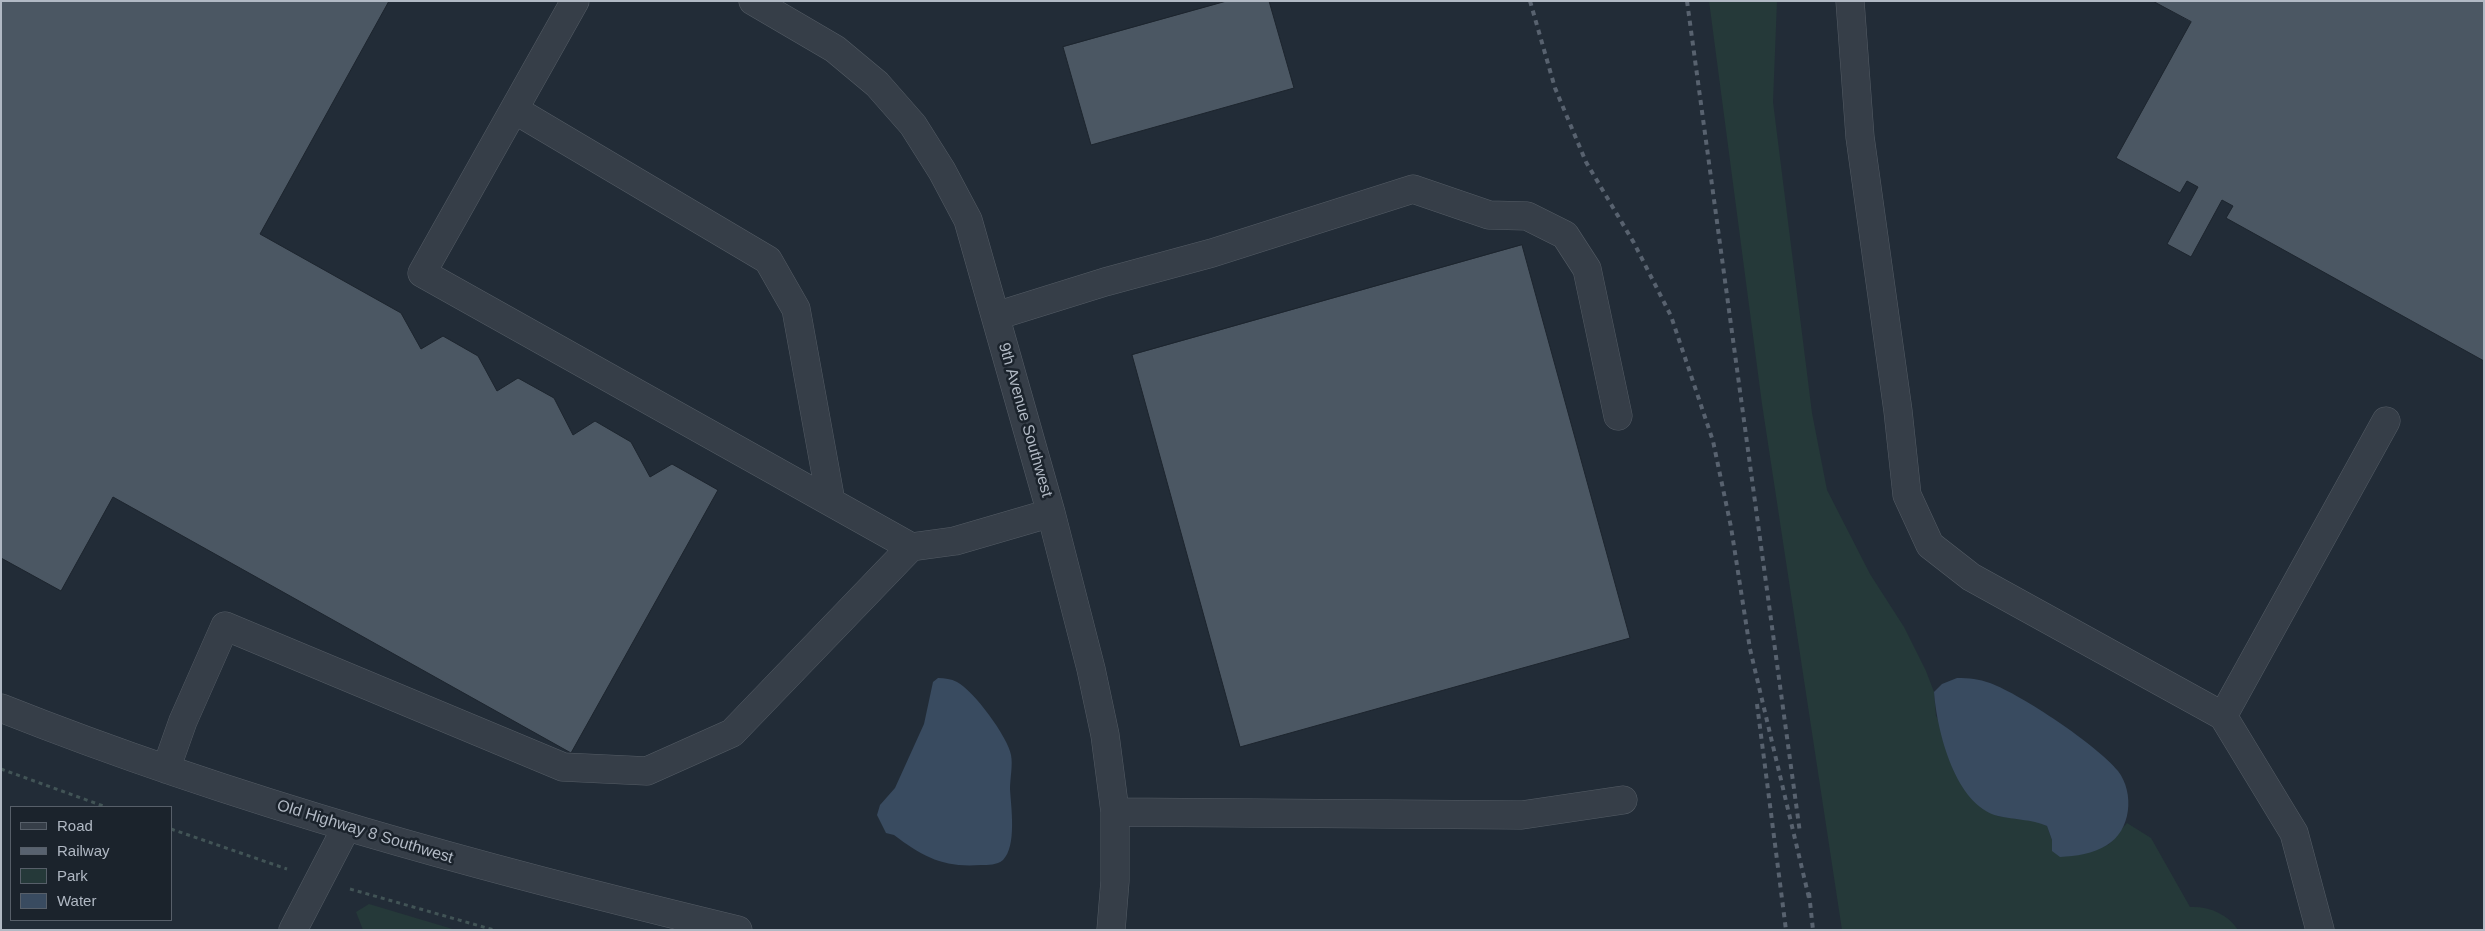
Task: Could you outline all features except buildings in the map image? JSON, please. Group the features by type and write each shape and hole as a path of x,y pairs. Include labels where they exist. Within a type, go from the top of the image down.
{"street":[{"path":"575,1 422,273 911,547 955,541 1051,513"},
{"name":"9th Avenue Southwest","path":"754,1 835,49 876,84 912,125 942,171 968,220 1051,513 1091,668 1108,751 1114,812 1115,881 1111,930"},
{"path":"1850,1 1860,137 1897,401 1907,495 1930,545 1971,577 2222,716 2294,833 2320,930"},
{"path":"515,110 768,260 796,309 830,502"},
{"path":"996,316 1105,282 1212,253 1413,189 1489,215 1527,216 1565,235 1587,269 1618,416"},
{"path":"2222,716 2386,421"},
{"path":"166,769 183,721 225,626 563,767 647,771 732,733 911,547"},
{"name":"Old Highway 8 Southwest","path":"3,713 346,828 487,868 738,930"},
{"path":"1114,812 1522,815 1623,800"},
{"path":"293,930 346,828"}],"path":[{"path":"1,769 103,806"}],"green space":[{"path":"1709,1 1777,1 1773,102 1812,413 1827,490 1870,574 1904,627 1926,671 1934,692 1936,716 1997,816 2035,821 2047,826 2052,840 2052,851 2108,845 2127,823 2151,838 2190,907 2204,908 2217,912 2234,924 2238,930 1842,930 1762,404"},
{"path":"369,904 456,930 363,930 356,912"}],"water":[{"path":"938,678 957,682 972,694 997,726 1004,737 1011,755 1012,836 1007,854 1001,862 995,864 956,865 934,859 894,835 886,833 877,815 880,805 895,788 924,724 933,682"},
{"path":"1957,678 1986,682 2021,698 2077,735 2108,760 2123,780 2128,800 2126,821 2115,839 2102,848 2090,852 2060,857 2052,851 2052,840 2047,826 1998,816 1983,809 1970,797 1951,764 1944,745 1934,692 1942,684"}],"railway":[{"path":"1530,1 1555,88 1586,162 1634,243 1671,316 1713,441 1731,527 1750,649 1809,898"},
{"path":"1687,1 1800,833"},
{"path":"1757,704 1786,930"},
{"path":"1809,893 1813,930"}]}
